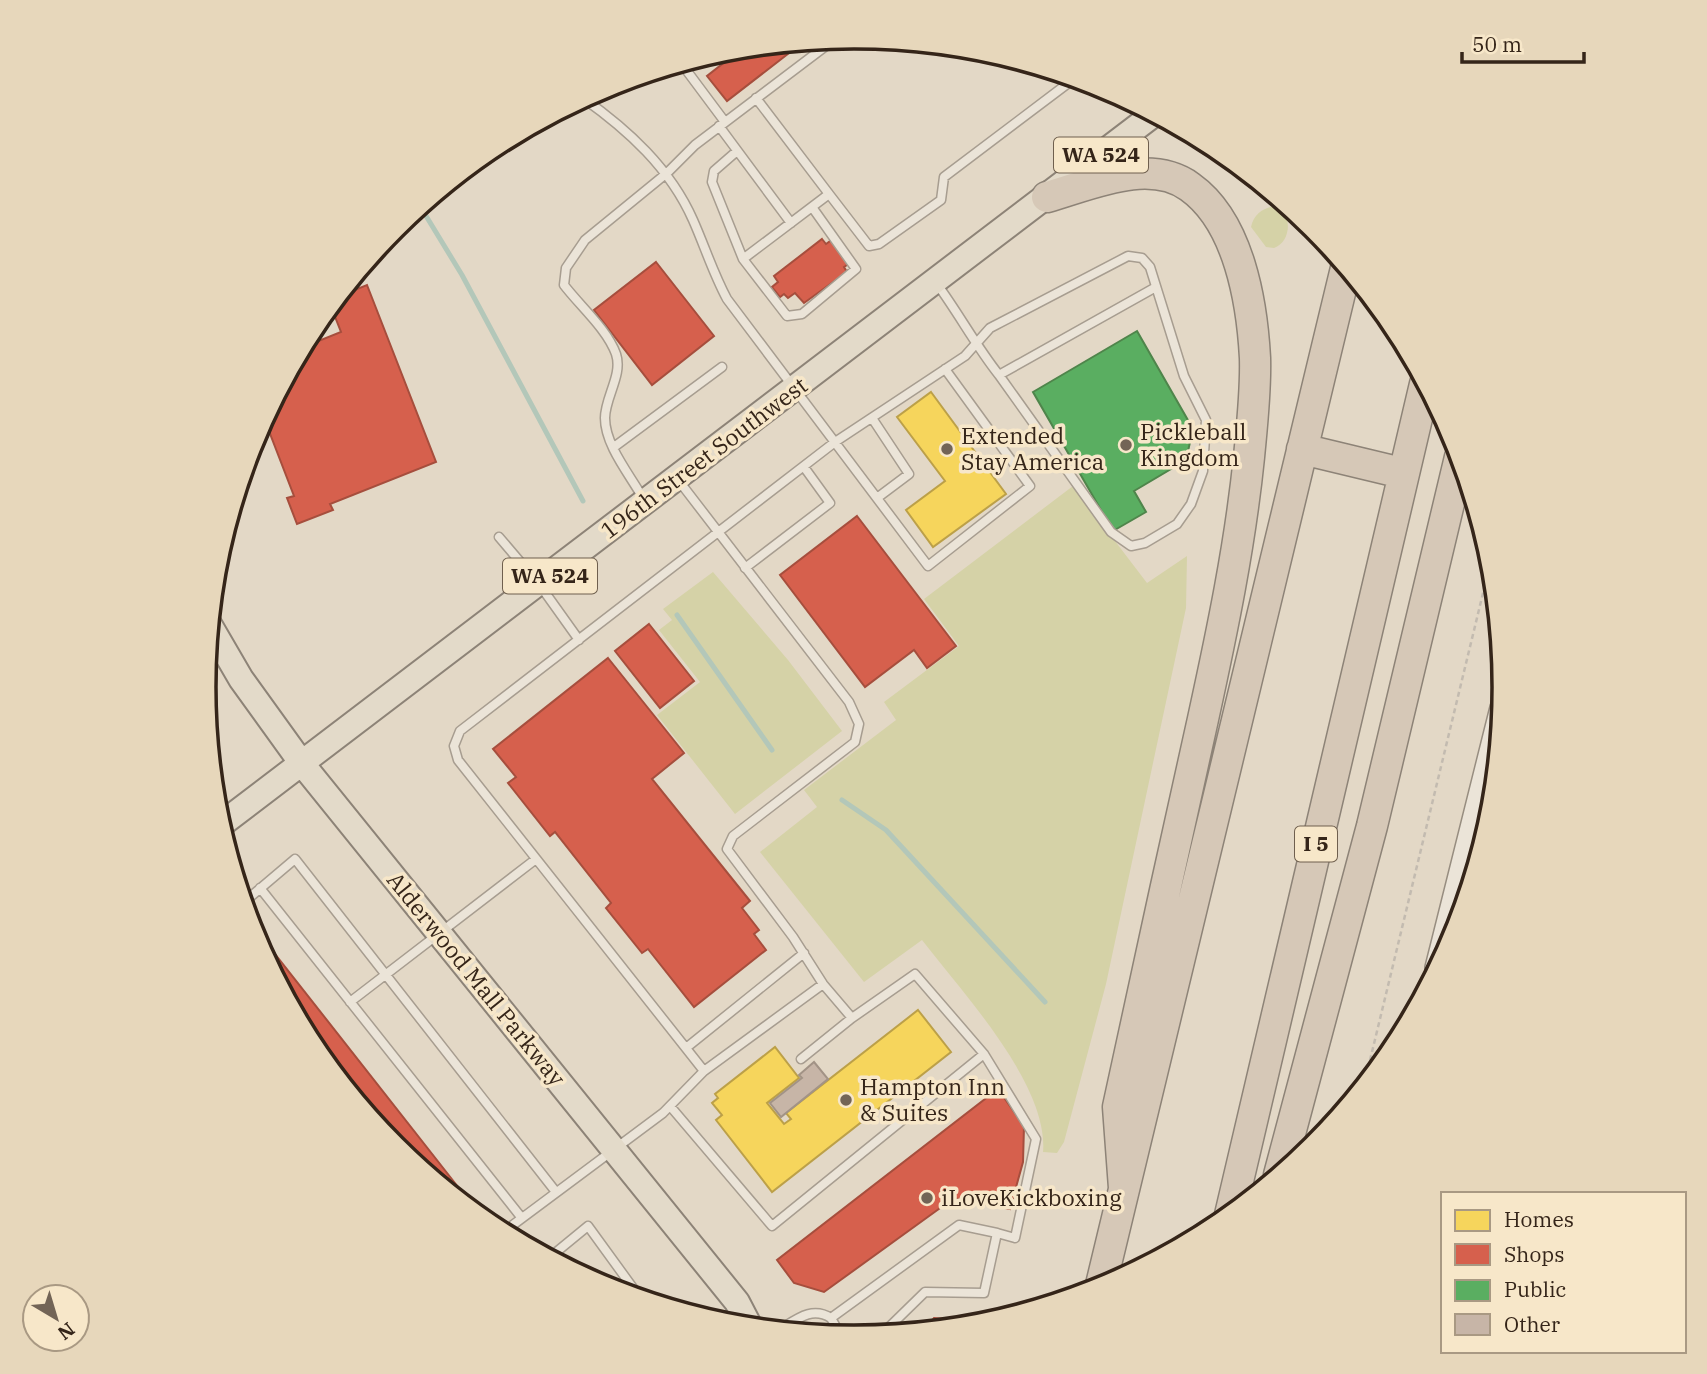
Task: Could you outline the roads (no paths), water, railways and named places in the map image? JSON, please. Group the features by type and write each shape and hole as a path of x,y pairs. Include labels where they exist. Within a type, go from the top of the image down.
{"highway":[{"path":"1047,197 1128,175 1151,173 1172,177 1190,186 1217,215 1227,234 1236,258 1253,332 1254,410 1230,588 1118,1107 1124,1188"},
{"path":"1324,358 1337,271"},
{"path":"1104,1273 1343,279"},
{"name":"I 5","path":"1234,1199 1422,397"},
{"path":"1302,449 1402,473"},
{"path":"1284,1158 1372,826 1456,476"},
{"path":"1372,826 1467,513"}],"main road":[{"name":"196th Street Southwest","path":"230,818 1146,120"},
{"name":"Alderwood Mall Parkway","path":"218,639 241,679 303,765 737,1302 744,1316"},
{"path":"1456,898 1479,811"}],"lane":[{"path":"645,503 614,447 605,414 615,377 616,355 564,285 564,277 585,240 667,173 695,145 819,50"},
{"path":"687,71 737,151 791,223"},
{"path":"756,98 869,246 879,244 941,200 944,177 1065,85"},
{"path":"593,105 616,122 667,173 693,219 709,266 727,299 928,566 1022,495 1030,485 945,369"},
{"path":"737,151 714,171 712,182 743,259 788,316 802,314 856,269 812,207"},
{"path":"743,259 829,194"},
{"path":"704,1071 458,760 454,746 460,731 835,442 945,369 975,345 989,328 1128,256 1142,258 1150,267 1184,376 1206,420 1203,471 1191,504 1177,524 1161,535 1132,546 1114,536 975,345 961,317 936,282"},
{"path":"999,375 1156,287"},
{"path":"614,447 722,366"},
{"path":"872,418 909,474 877,498"},
{"path":"745,568 830,503 804,467"},
{"path":"678,478 849,702 859,724 855,742 733,836 727,849 824,984 852,1018"},
{"path":"499,537 539,584 579,640"},
{"path":"251,896 295,859 556,1192"},
{"path":"350,1002 536,859"},
{"path":"260,888 521,1217"},
{"path":"686,1048 804,953"},
{"path":"801,1059 852,1018 915,974 984,1054 1036,1139 1015,1238 958,1225 831,1318"},
{"path":"511,1225 615,1151 670,1106 704,1071 824,984"},
{"path":"670,1106 772,1226 984,1054"},
{"path":"557,1252 588,1226 630,1284"},
{"path":"892,1324 925,1292 984,1293 996,1233"},
{"path":"793,1322 811,1312 820,1311 831,1318 835,1325"}],"waterway":[{"path":"425,214 462,275 583,501"},
{"path":"677,615 772,750"},
{"path":"842,800 886,830 1045,1002"}],"place":[{"name":"Pickleball Kingdom","path":"1126,445"},
{"name":"Extended Stay America","path":"947,449"},
{"name":"Hampton Inn & Suites","path":"846,1100"},
{"name":"iLoveKickboxing","path":"927,1198"}]}
